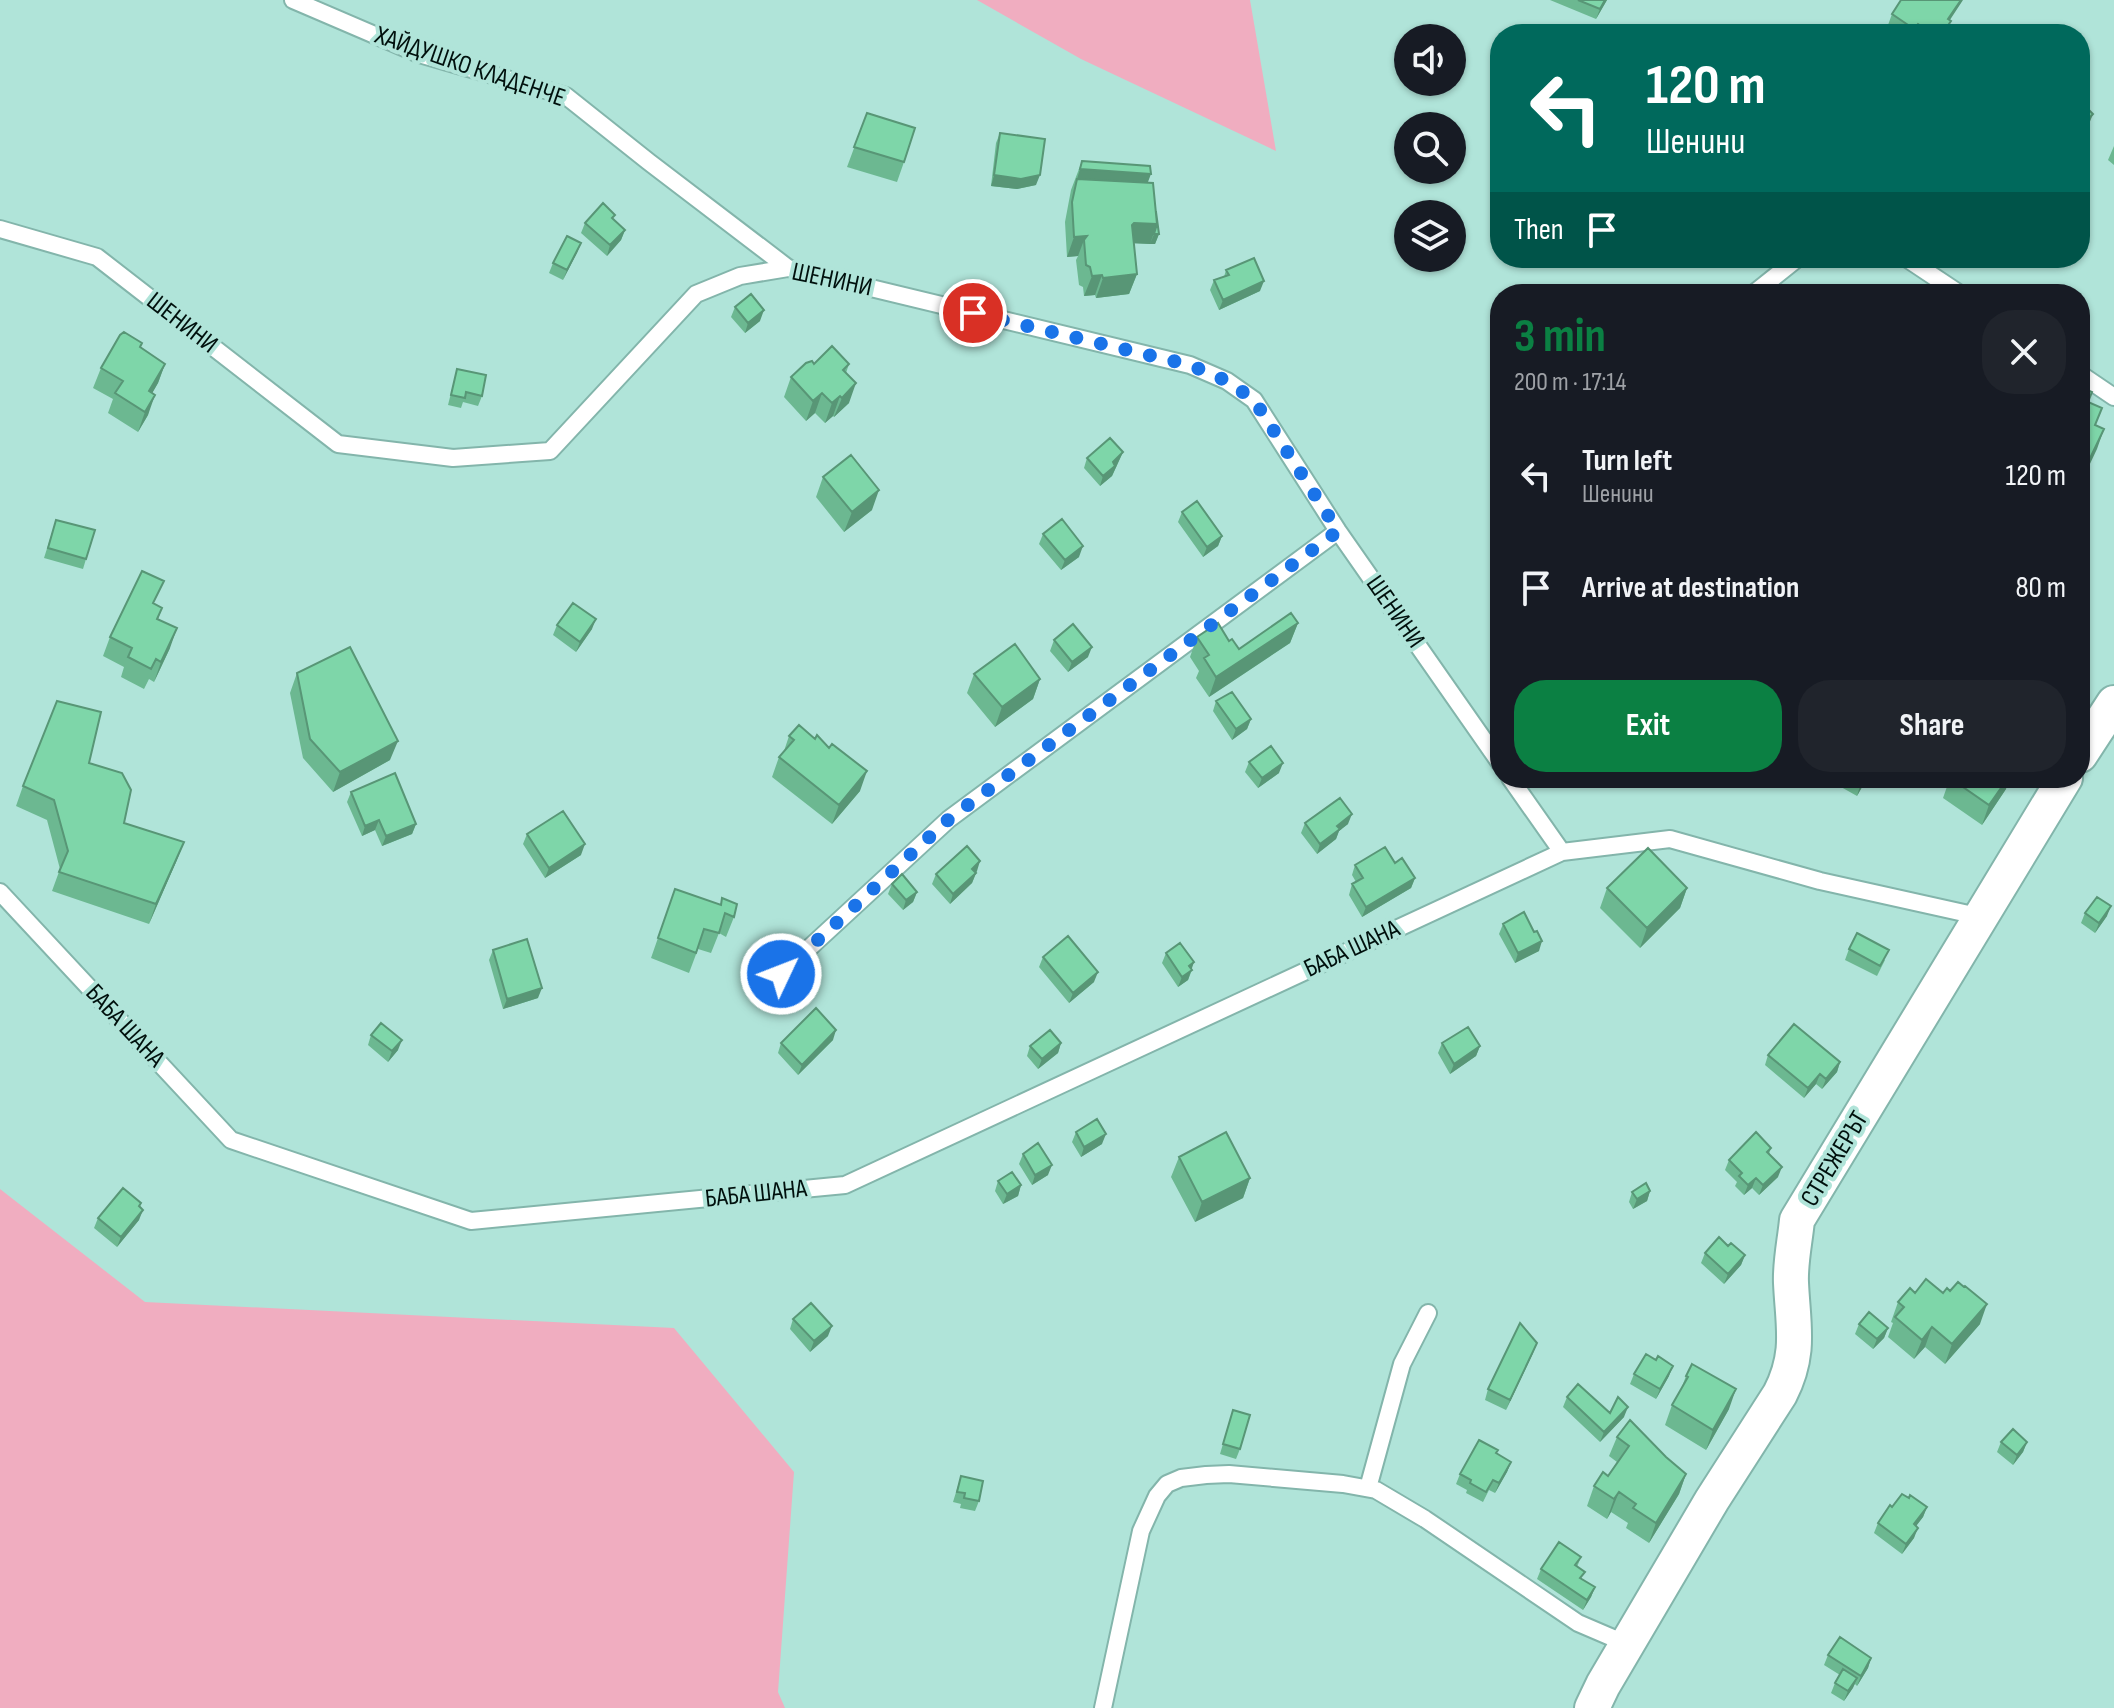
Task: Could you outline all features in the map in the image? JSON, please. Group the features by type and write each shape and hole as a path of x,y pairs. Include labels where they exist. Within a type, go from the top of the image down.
{"street":[{"path":"2090,740 2114,703"},
{"name":"СТРЕЖЕРЪТ","path":"1592,1708 1712,1500 1788,1378 1796,1325 1791,1280 1797,1220 2059,788"}],"lane":[{"name":"ХАЙДУШКО КЛАДЕНЧЕ","path":"293,0 419,54 566,96 788,268"},
{"name":"ШЕНИНИ","path":"0,229 97,257 338,444 453,458 550,451 696,294 740,276 788,268 1190,365 1227,381 1254,400 1338,531 1490,749"},
{"path":"1766,284 1786,268"},
{"path":"1921,268 1945,284"},
{"path":"2090,381 2114,397"},
{"path":"781,974 949,819 1338,531"},
{"path":"1517,788 1562,852 1670,839 1820,881 1982,917"},
{"name":"БАБА ШАНА","path":"0,892 231,1140 471,1221 845,1185 1562,852"},
{"path":"1368,1488 1402,1364 1428,1313"},
{"path":"1103,1708 1141,1531 1157,1496 1167,1484 1181,1478 1229,1474 1368,1488 1390,1497 1425,1519 1578,1623 1627,1644"}],"shaded area":[{"path":"977,0 1250,0 1276,151 1081,59"},
{"path":"0,1189 145,1302 674,1328 794,1472 778,1692 785,1708 0,1708"}],"building":[{"path":"1578,0 1605,0 1600,9"},
{"path":"1901,0 1961,0 1948,19 1951,21 1949,24 1907,24 1892,14"},
{"path":"867,113 915,128 904,162 854,147"},
{"path":"1000,133 1045,139 1040,175 1021,179 994,175"},
{"path":"1082,161 1150,166 1151,174 1080,169"},
{"path":"1077,179 1153,183 1157,224 1132,225 1137,274 1103,278 1102,275 1092,276 1090,267 1086,265 1084,240 1087,236 1074,237 1072,202"},
{"path":"603,203 615,215 612,218 625,230 610,245 585,223"},
{"path":"567,236 581,243 567,270 553,263"},
{"path":"1254,258 1264,281 1223,300 1214,280 1229,275 1226,270"},
{"path":"751,294 764,310 748,323 735,307"},
{"path":"124,332 142,343 140,347 165,364 149,391 155,395 145,412 115,393 123,381 101,368"},
{"path":"832,346 849,364 843,370 856,383 842,398 840,396 832,403 822,393 813,401 791,377 806,363 812,361 814,364"},
{"path":"457,369 486,375 482,396 466,392 465,398 451,395"},
{"path":"2090,403 2102,408 2095,425 2104,429 2090,458"},
{"path":"1110,438 1123,452 1113,462 1115,466 1103,476 1087,458"},
{"path":"851,455 879,490 852,512 823,477"},
{"path":"1197,501 1222,536 1207,547 1182,512"},
{"path":"1062,519 1083,546 1065,560 1043,534"},
{"path":"56,520 95,530 86,559 48,548"},
{"path":"142,571 164,581 153,603 162,608 157,619 177,628 161,662 156,659 151,669 128,657 132,648 110,637"},
{"path":"573,603 596,619 580,642 557,625"},
{"path":"1291,613 1298,623 1216,677 1204,658 1209,655 1197,637 1218,623 1229,641 1232,639 1239,649"},
{"path":"1073,624 1092,647 1072,662 1054,640"},
{"path":"1015,644 1040,679 1002,707 974,674"},
{"path":"350,647 398,741 340,772 310,739 297,673"},
{"path":"1232,692 1251,719 1236,729 1216,701"},
{"path":"57,701 101,712 89,763 122,773 131,790 124,823 184,842 156,904 59,872 68,851 54,800 23,786"},
{"path":"799,725 815,739 817,735 829,748 832,744 867,771 839,805 779,757 794,740 789,736"},
{"path":"1271,746 1283,763 1262,778 1249,762"},
{"path":"395,773 416,824 386,836 379,820 365,826 351,792"},
{"path":"1964,788 2001,788 1989,805"},
{"path":"1340,798 1352,814 1337,826 1340,829 1320,844 1305,823"},
{"path":"563,811 585,844 549,868 527,834"},
{"path":"967,846 980,861 972,869 976,873 953,894 936,874"},
{"path":"1385,847 1395,863 1402,858 1415,878 1366,907 1352,884 1363,878 1355,865"},
{"path":"1648,848 1687,888 1647,928 1607,888"},
{"path":"902,874 917,892 906,900 892,884"},
{"path":"675,889 721,905 722,898 737,904 734,917 725,913 719,933 704,929 696,953 658,938"},
{"path":"2097,897 2111,906 2099,923 2085,913"},
{"path":"1524,912 1542,941 1518,953 1503,924"},
{"path":"1857,933 1889,950 1880,966 1849,949"},
{"path":"1068,936 1098,972 1073,993 1043,957"},
{"path":"527,939 542,988 507,999 493,950"},
{"path":"1180,943 1194,962 1189,966 1192,970 1182,977 1166,953"},
{"path":"816,1008 836,1030 802,1065 781,1043"},
{"path":"381,1023 402,1040 392,1051 371,1035"},
{"path":"1794,1024 1840,1062 1826,1079 1820,1074 1808,1088 1768,1055"},
{"path":"1468,1027 1480,1046 1454,1064 1442,1043"},
{"path":"1050,1030 1061,1043 1042,1059 1030,1046"},
{"path":"1097,1119 1106,1134 1084,1147 1076,1132"},
{"path":"1226,1132 1250,1178 1202,1202 1179,1157"},
{"path":"1756,1132 1771,1148 1767,1152 1782,1167 1763,1185 1756,1178 1748,1185 1739,1176 1742,1173 1729,1160"},
{"path":"1038,1143 1052,1165 1035,1175 1023,1154"},
{"path":"1012,1172 1021,1185 1007,1194 998,1181"},
{"path":"1646,1183 1650,1191 1637,1199 1632,1192"},
{"path":"123,1188 141,1203 139,1206 143,1210 121,1237 98,1218"},
{"path":"1719,1237 1745,1255 1728,1274 1705,1253"},
{"path":"1926,1279 1943,1293 1947,1288 1950,1291 1958,1282 1987,1304 1952,1344 1932,1327 1922,1340 1895,1317 1904,1307 1898,1302 1910,1288 1915,1293"},
{"path":"811,1303 832,1326 814,1341 793,1319"},
{"path":"1869,1312 1888,1328 1877,1339 1859,1324"},
{"path":"1520,1323 1537,1343 1510,1400 1488,1389"},
{"path":"1646,1354 1656,1360 1658,1356 1673,1366 1660,1389 1634,1374"},
{"path":"1692,1364 1736,1389 1713,1430 1672,1405"},
{"path":"1578,1384 1610,1413 1618,1397 1628,1407 1604,1432 1567,1397"},
{"path":"1233,1410 1250,1415 1240,1449 1223,1444"},
{"path":"1630,1420 1686,1474 1656,1523 1633,1508 1636,1504 1619,1492 1614,1499 1594,1486 1603,1472 1608,1476 1629,1446 1617,1437"},
{"path":"2013,1429 2027,1442 2017,1455 2001,1442"},
{"path":"1479,1440 1498,1450 1496,1453 1511,1462 1499,1483 1493,1480 1486,1492 1460,1474"},
{"path":"961,1476 983,1481 979,1501 964,1498 965,1493 957,1492"},
{"path":"1902,1494 1909,1498 1910,1495 1927,1507 1914,1524 1918,1528 1906,1544 1878,1523"},
{"path":"1559,1542 1581,1557 1575,1565 1585,1572 1580,1578 1595,1587 1587,1600 1541,1569"},
{"path":"1840,1637 1871,1658 1861,1676 1828,1655"},
{"path":"1843,1669 1857,1678 1848,1691 1835,1683"}],"route":[{"path":"781,974 949,819 1338,531 1254,400 1227,381 1190,365 973,313"}]}
